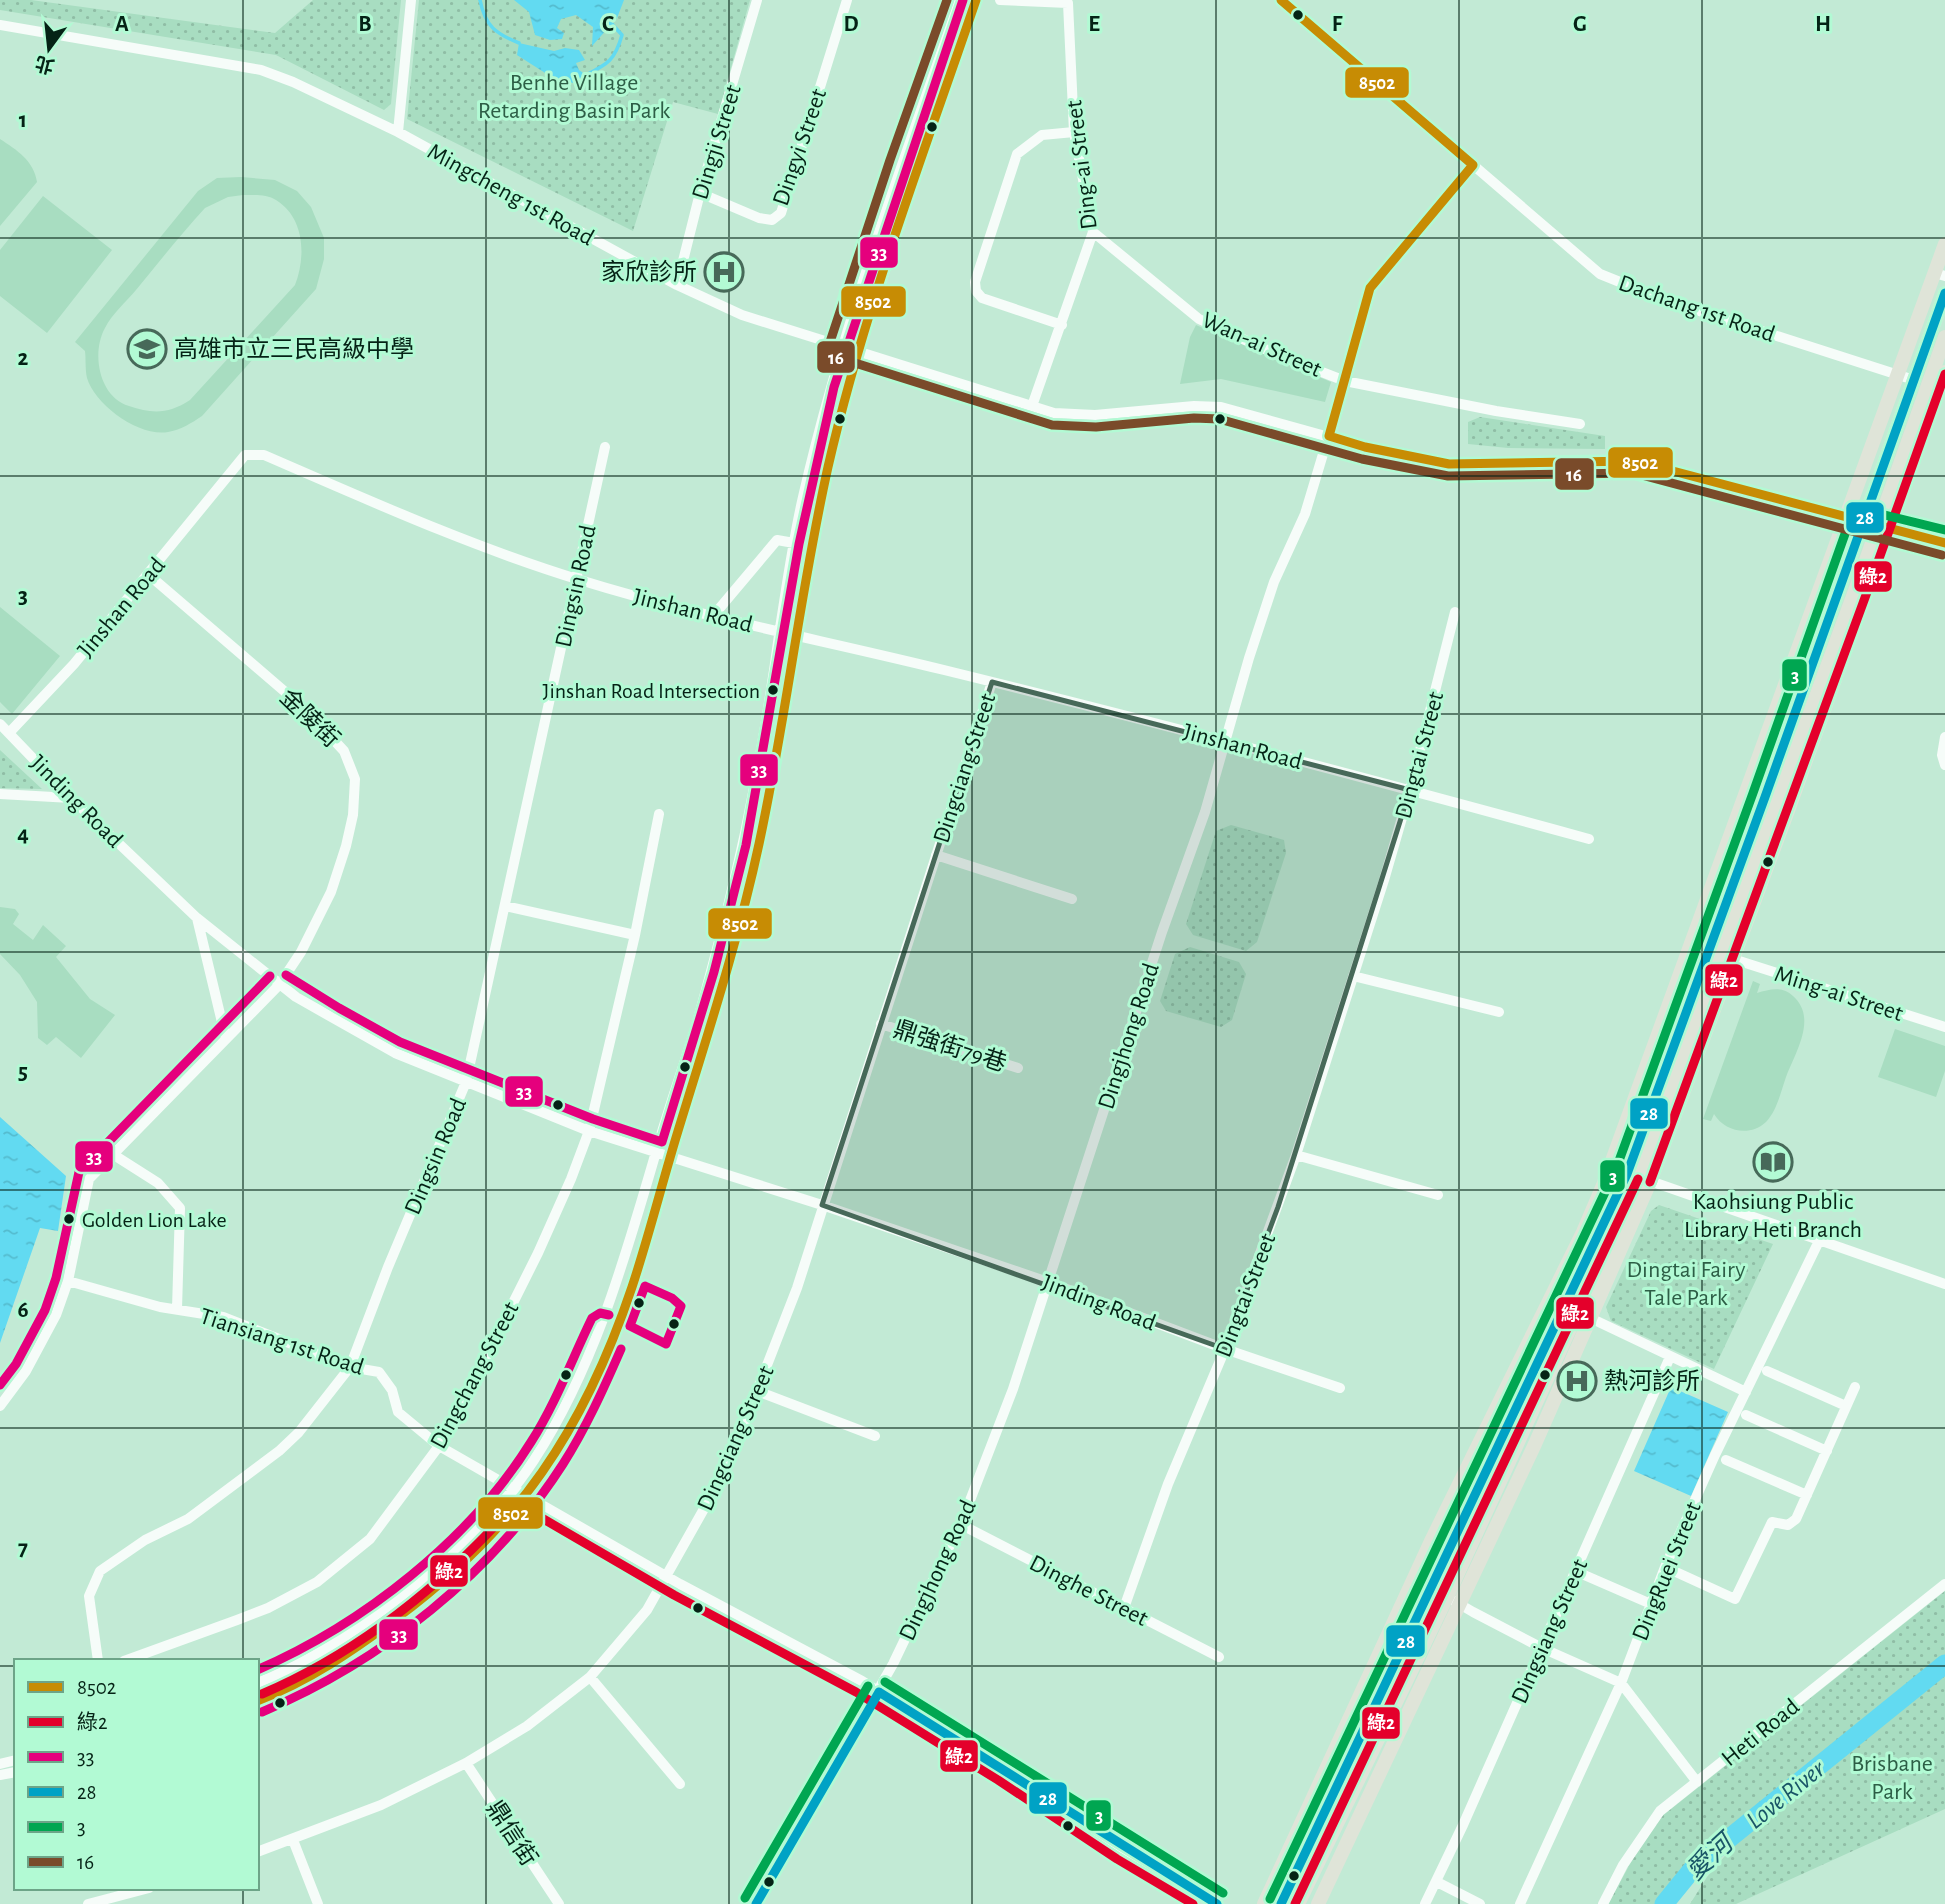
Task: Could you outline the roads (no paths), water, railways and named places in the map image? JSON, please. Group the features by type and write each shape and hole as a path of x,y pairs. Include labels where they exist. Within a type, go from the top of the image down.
{"main road":[{"path":"1264,1904 1415,1577 1583,1232 1610,1167 1898,375 1940,275 1945,244"},
{"path":"1876,526 1914,380 1945,293"},
{"path":"1281,1904 1431,1587 1638,1178 1945,337"},
{"path":"1876,526 1945,372"},
{"path":"1791,668 1821,681"},
{"path":"1318,1904 1583,1315 1638,1178 1733,959 1821,681"},
{"path":"1298,1904 1453,1601"}],"street":[{"path":"398,132 411,0"},
{"name":"Dingji Street","path":"677,285 757,0"},
{"name":"Dingyi Street","path":"701,193 759,218 772,220 781,213 847,0"},
{"path":"259,1682 319,1653 420,1583 465,1541 533,1462 564,1409 602,1325 695,1029 731,896 752,794 793,543 842,345 960,0"},
{"path":"259,1700 322,1671 423,1600 460,1566 526,1495 552,1460 613,1336 638,1271 670,1157 713,1021 746,900 768,803 811,546 841,410 858,351 976,0"},
{"path":"1000,0 1066,1"},
{"name":"Dachang 1st Road","path":"1281,0 1600,274 1662,299 1914,380"},
{"name":"Ding-ai Street","path":"1032,406 1093,232 1074,132 1066,1"},
{"name":"Mingcheng 1st Road","path":"0,25 261,70 293,82 398,132 677,285 742,315 1054,413 1095,415 1194,406 1221,407 1365,447 1449,464 1635,461 1945,543"},
{"path":"1062,325 982,298 976,291 975,282 1017,154 1042,135 1074,132"},
{"path":"902,164 919,169"},
{"name":"Dingjhong Road","path":"756,1904 879,1692 960,1524 1013,1390 1162,932 1205,812 1274,582 1305,514 1370,288 1473,165"},
{"name":"Wan-ai Street","path":"1093,232 1199,319 1278,355 1345,381 1496,411 1580,424"},
{"name":"Dingsin Road","path":"98,1659 89,1596 100,1571 145,1540 187,1519 279,1451 299,1432 350,1367 388,1267 466,1082 605,447"},
{"name":"Jinshan Road","path":"2,727 74,664 245,455 264,455 390,509 576,579 656,603 992,682 1227,741 1588,839"},
{"path":"713,616 777,540 811,546"},
{"name":"金陵街","path":"0,1406 26,1371 56,1315 68,1281 89,1179 279,985 301,952 331,892 353,815 355,779 344,751 305,709 149,575"},
{"name":"Dingtai Street","path":"1124,1608 1168,1484 1225,1349 1296,1155 1410,790 1455,612"},
{"name":"Dingciang Street","path":"259,1851 381,1805 466,1763 527,1726 590,1676 647,1610 727,1468 797,1288 992,682"},
{"name":"Jinding Road","path":"2,727 71,798 197,918 279,985 395,1053 589,1131 822,1205 1048,1282 1225,1349 1340,1388"},
{"path":"1945,737 1941,755 1945,765"},
{"path":"0,794 71,798"},
{"name":"Dingchang Street","path":"129,1659 268,1608 317,1582 370,1539 439,1446 538,1253 589,1131 635,935 659,814"},
{"name":"Dingciang Street","path":"936,855 1072,900"},
{"path":"505,906 635,935"},
{"path":"197,918 226,1039"},
{"name":"Ming-ai Street","path":"1733,959 1945,1027"},
{"path":"1353,976 1499,1012"},
{"name":"鼎強街79巷","path":"881,1024 1018,1068"},
{"path":"114,1154 158,1183 180,1208 177,1309"},
{"path":"1296,1155 1438,1195"},
{"path":"1610,1167 1945,1284"},
{"name":"DingRuei Street","path":"1520,1904 1621,1683 1665,1567 1745,1392 1819,1241"},
{"name":"Tiansiang 1st Road","path":"68,1281 160,1307 223,1317 350,1367 382,1374 392,1390 398,1412 439,1446 666,1576 879,1692 1005,1770 1124,1849 1217,1904"},
{"path":"1583,1315 1745,1392"},
{"name":"Dingsiang Street","path":"1425,1904 1670,1357"},
{"path":"1767,1371 1846,1406"},
{"path":"1665,1567 1735,1599 1772,1522 1788,1525 1796,1519 1855,1387"},
{"path":"757,1391 875,1436"},
{"path":"1746,1415 1827,1451"},
{"path":"1726,1460 1807,1495"},
{"name":"Dinghe Street","path":"960,1524 1219,1657"},
{"path":"1575,1572 1651,1604"},
{"path":"1415,1577 1453,1601 1542,1647 1621,1683 1697,1782"},
{"name":"Heti Road","path":"1603,1904 1622,1866 1660,1811 1945,1584"},
{"path":"590,1676 680,1784"},
{"name":"鼎信街","path":"466,1763 559,1904"},
{"path":"293,1840 318,1904"},
{"path":"1437,1882 1480,1904"},
{"path":"88,1904 125,1900 145,1890"}],"water":[{"path":"514,0 624,0 617,18 592,46 593,27 576,15 561,19 557,28 564,33 562,39 550,40 535,35 529,12"},
{"path":"519,43 554,51 565,48 579,50 585,60 576,63 579,70 586,75 573,83 553,78 517,55"},
{"path":"0,1117 66,1176 58,1231 40,1228 0,1343"},
{"path":"1671,1387 1728,1412 1691,1496 1634,1471"}],"waterway":[{"path":"480,0 488,23 504,36 519,43"},
{"path":"586,75 605,64 617,50 622,35 612,24"},
{"name":"Love River","path":"1664,1904 1695,1866 1945,1664"}],"place":[{"name":"家欣診所","path":"724,272"},
{"name":"高雄市立三民高級中學","path":"147,349"},
{"name":"Jinshan Road Intersection","path":"773,690"},
{"name":"Kaohsiung Public Library Heti Branch","path":"1773,1162"},
{"name":"Golden Lion Lake","path":"69,1219"},
{"name":"熱河診所","path":"1577,1381"}],"park label":[{"name":"Benhe Village Retarding Basin Park","path":"574,96"},
{"name":"Dingtai Fairy Tale Park","path":"1686,1283"},
{"name":"Brisbane Park","path":"1892,1777"}],"water label":[{"name":"愛河","path":"1709,1857"}]}
